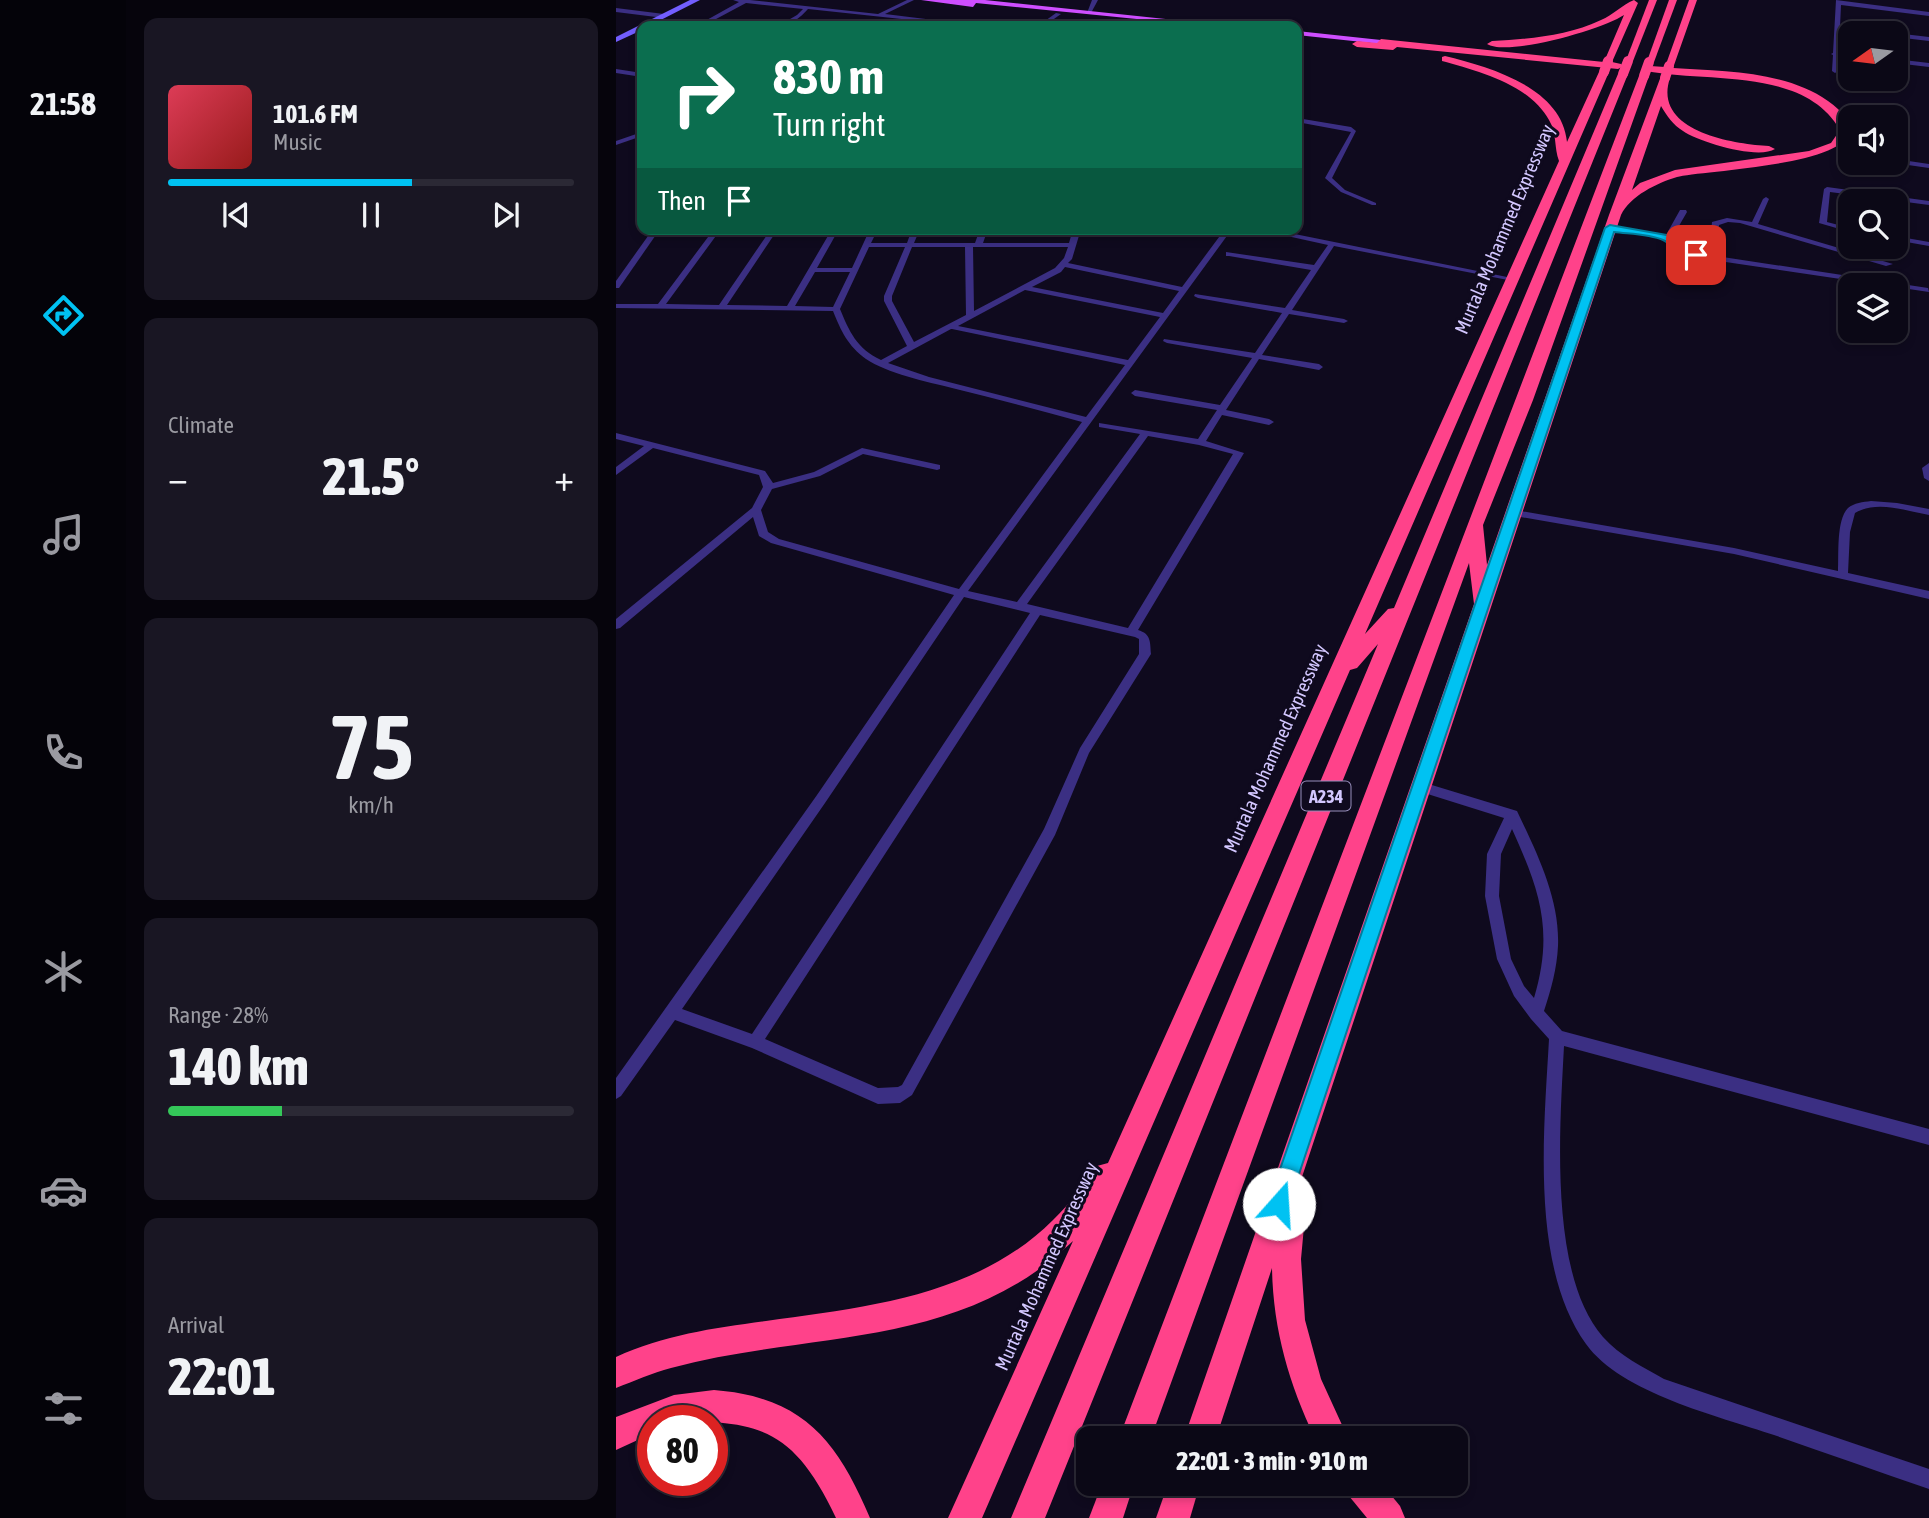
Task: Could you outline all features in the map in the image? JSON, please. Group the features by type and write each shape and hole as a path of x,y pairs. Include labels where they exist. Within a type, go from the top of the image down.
{"highway":[{"name":"Murtala Mohammed Expressway","path":"1204,1426 1612,222 1625,194 1639,71 1653,0"},
{"name":"Murtala Mohammed Expressway","path":"1028,1518 1465,459 1673,0"},
{"name":"Murtala Mohammed Expressway","path":"965,1518 1465,389 1562,163 1639,71 1693,0"},
{"name":"Murtala Mohammed Expressway","path":"1139,1426 1476,521 1525,400 1639,71 1635,1"},
{"path":"1381,42 1475,45 1542,38 1594,26 1617,15 1635,1"},
{"path":"1381,42 1764,81 1812,96 1833,109 1844,123 1844,135 1824,151 1787,160 1715,164 1667,175 1632,193 1612,222"},
{"path":"1357,44 1761,86 1812,104 1828,120 1829,131 1810,145 1788,149 1758,149 1721,143 1698,135 1675,119 1664,103 1639,71"},
{"path":"1357,44 1451,60 1488,71 1525,90 1546,107 1559,126 1563,136 1562,163"},
{"path":"1525,400 1568,356"},
{"path":"1465,389 1465,459"},
{"path":"1476,521 1481,614"},
{"path":"1336,678 1405,603"},
{"path":"1314,1100 1297,1171 1286,1234 1286,1300 1297,1358 1325,1426"},
{"path":"616,1373 642,1360 700,1345 890,1317 979,1287 1021,1266 1057,1237 1120,1157 1147,1108"},
{"path":"616,1434 646,1418 703,1404 752,1409 798,1432 829,1469 853,1518"},
{"path":"1105,1518 1113,1496"},
{"path":"1173,1518 1181,1496"},
{"path":"1371,1496 1388,1518"}],"main road":[{"path":"925,0 1058,13 1110,21"},
{"path":"963,0 1178,21"},
{"path":"1302,35 1381,42"},
{"path":"1302,36 1357,44"}],"street":[{"path":"654,21 696,0"},
{"path":"736,0 879,18 928,21"},
{"path":"879,18 911,0"},
{"path":"1089,12 1094,0"},
{"path":"708,21 746,1"},
{"path":"1835,71 1839,2 1929,14"},
{"path":"790,21 806,8"},
{"path":"616,10 664,16"},
{"path":"1048,21 1058,13"},
{"path":"616,40 637,30"},
{"path":"1908,37 1929,39"},
{"path":"1834,54 1838,54"},
{"path":"1908,63 1929,65"},
{"path":"616,71 637,74"},
{"path":"616,79 629,73"},
{"path":"1302,121 1351,129 1354,132 1328,178 1343,191 1374,204"},
{"path":"616,143 637,136"},
{"path":"1908,163 1929,166"},
{"path":"1838,191 1827,189 1823,223 1838,227"},
{"path":"1755,223 1766,200"},
{"path":"1908,200 1929,203"},
{"path":"1668,238 1683,212"},
{"path":"1712,258 1715,224 1727,220 1755,223 1889,264"},
{"path":"1612,222 1668,238 1685,251 1712,258 1928,290"},
{"path":"616,286 653,235"},
{"path":"660,307 714,235"},
{"path":"722,307 771,235"},
{"path":"790,308 832,235"},
{"path":"871,235 836,309 852,343 870,358 881,363 948,385 1087,420"},
{"path":"912,347 888,301 913,235"},
{"path":"970,317 974,245 980,235"},
{"path":"1065,265 1075,235"},
{"path":"616,1091 961,593 1225,235"},
{"path":"1288,235 1513,279"},
{"path":"1908,240 1929,244"},
{"path":"1200,442 1332,244"},
{"path":"866,245 1071,245"},
{"path":"1229,254 1316,268"},
{"path":"881,363 1065,265 1184,290"},
{"path":"812,270 854,270"},
{"path":"1026,288 1165,316"},
{"path":"1198,296 1344,321"},
{"path":"616,306 836,309"},
{"path":"952,327 1130,363"},
{"path":"1167,341 1319,367"},
{"path":"1135,393 1269,422"},
{"path":"1102,425 1200,442 1237,451 1238,456 1131,632"},
{"path":"1020,606 1146,432"},
{"path":"616,436 762,472 768,479 769,487 756,510 616,625"},
{"path":"616,472 651,445"},
{"path":"769,487 817,474 862,451 937,467"},
{"path":"1929,467 1929,478"},
{"path":"1843,574 1847,517 1853,510 1876,503 1929,512"},
{"path":"672,1012 755,1042 878,1096 900,1095 908,1090 1044,843 1084,751 1145,654 1144,637 1131,632 961,593 775,541 763,534 756,510"},
{"path":"1515,513 1734,551 1929,595"},
{"path":"755,1042 1038,610"},
{"path":"1422,787 1512,815 1544,885 1551,920 1549,965 1536,1014"},
{"path":"1512,815 1494,854 1492,896 1504,958 1519,991 1557,1037 1929,1137"},
{"path":"1557,1037 1552,1150 1554,1211 1576,1310 1592,1338 1620,1363 1660,1387 1929,1479"}],"route":[{"path":"1279,1204 1610,228 1668,238 1675,246 1696,255"}]}
